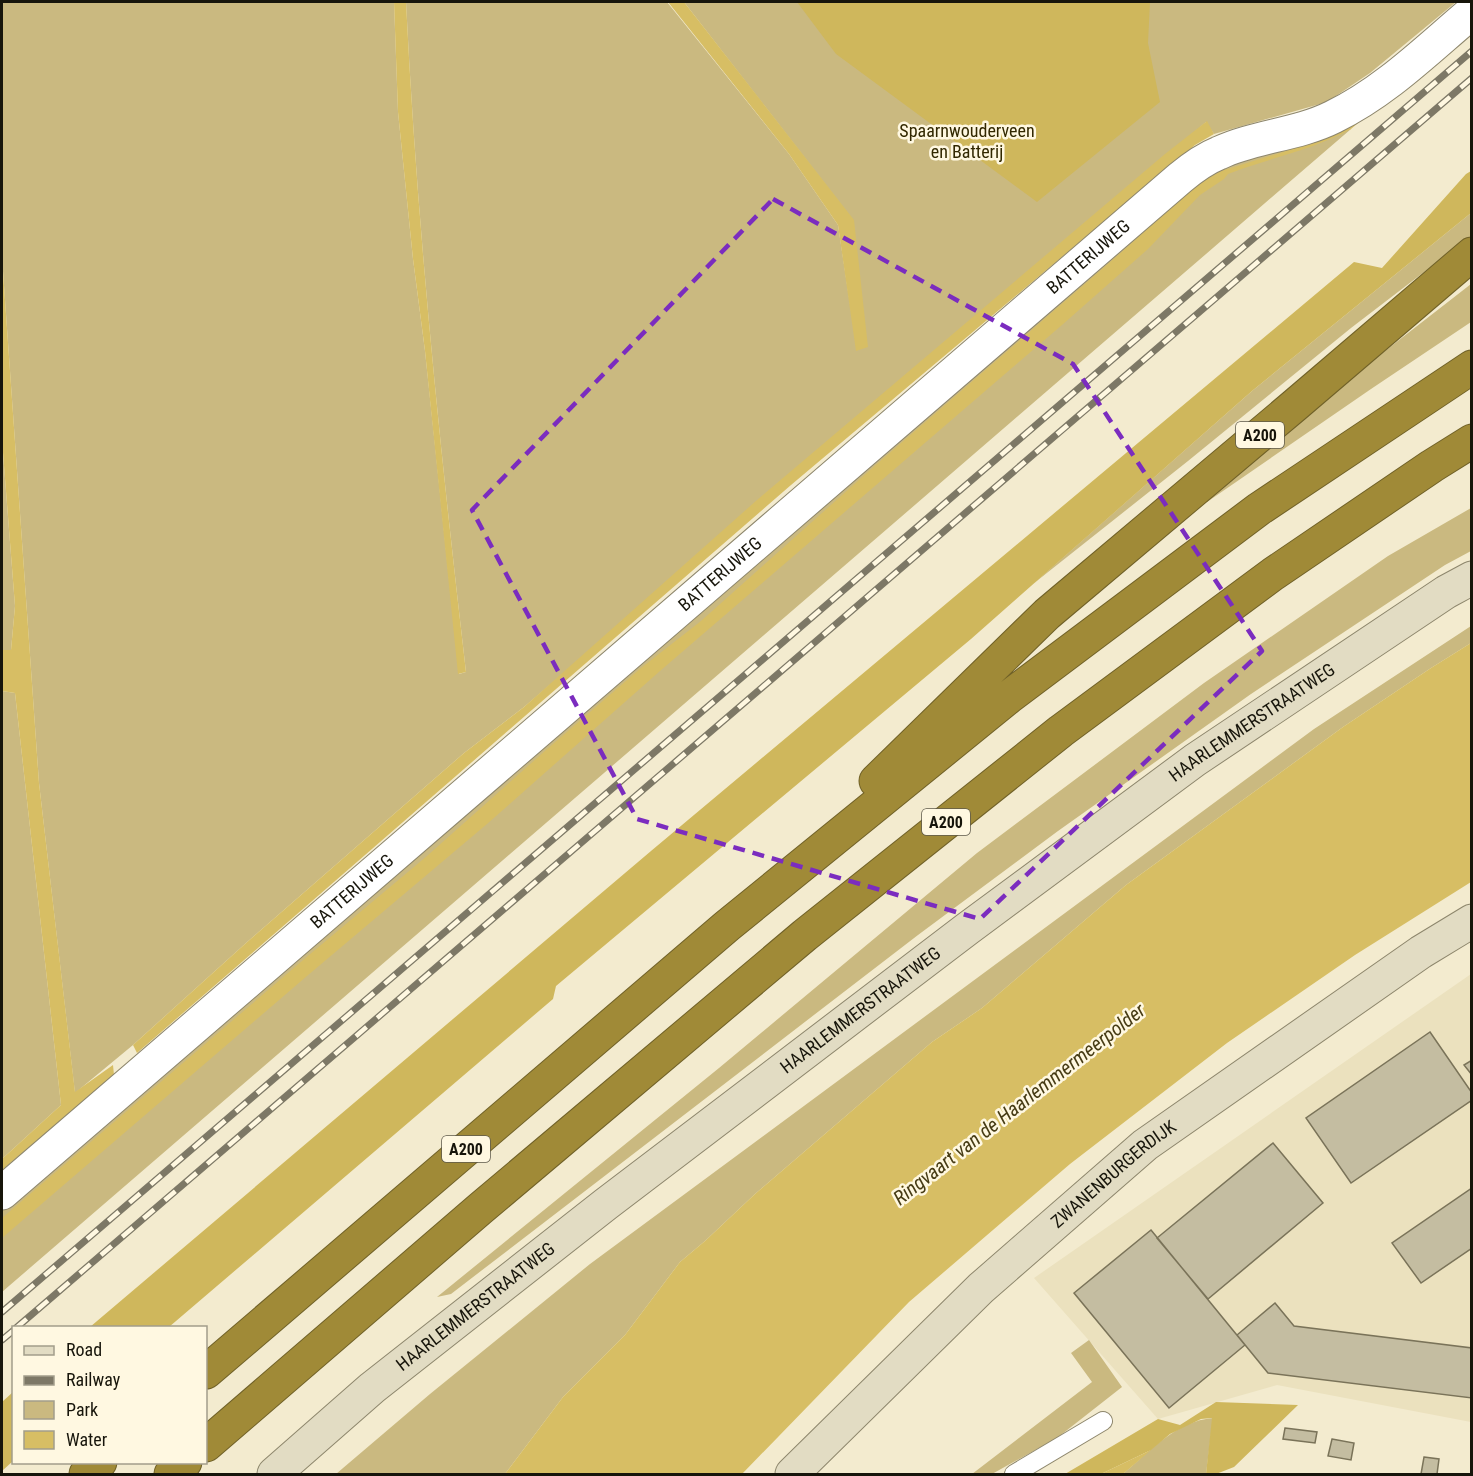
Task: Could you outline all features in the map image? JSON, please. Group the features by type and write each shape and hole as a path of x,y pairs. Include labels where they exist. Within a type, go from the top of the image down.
{"highway":[{"name":"A200","path":"727,926 1047,614 1472,254"},
{"name":"A200","path":"207,1371 727,926 1010,696 1259,509 1472,367"},
{"name":"A200","path":"207,1443 499,1193 832,913 1070,724 1273,574 1472,441"},
{"name":"A200","path":"1432,466 1472,450"},
{"path":"86,1474 98,1464"},
{"path":"171,1474 183,1464"}],"main road":[{"name":"HAARLEMMERSTRAATWEG","path":"274,1474 372,1388 606,1204 967,929 1196,760 1446,592 1472,578"},
{"name":"ZWANENBURGERDIJK","path":"792,1474 981,1288 1146,1145 1421,952 1472,921"}],"street":[{"name":"BATTERIJWEG","path":"2,1193 1180,178 1220,152 1333,118 1396,76 1472,12"}],"lane":[{"path":"1014,1474 1103,1421"}],"highlighted area":[{"path":"773,199 1073,364 1262,651 980,919 637,819 472,510"}],"shaded area":[{"path":"1471,974 1471,1422 1277,1385 1158,1419 1034,1278"}],"green space":[{"name":"Spaarnwouderveen en Batterij","path":"2,2 394,2 398,112 459,674 466,672 430,337 416,170 406,2 667,2 789,154 838,225 857,351 853,220 684,2 1456,2 1370,73 1327,102 1214,134 1206,122 524,707 464,753 133,1045 75,1093 39,783 2,257"},
{"name":"Spaarnwouderveen en Batterij","path":"797,2 1150,2 1148,43 1160,102 1037,202 836,54"},
{"path":"1347,126 1351,129 2,1292 2,1206 1210,169"},
{"path":"1471,171 1471,213 1252,391 971,639 556,986 553,999 170,1326 91,1326 651,851 1354,262 1382,268"},
{"path":"1471,213 1471,236 1351,328 1033,584 1252,391"},
{"path":"1471,284 1471,322 1207,502 1205,499 1349,379"},
{"path":"2,440 15,606 11,650 2,650"},
{"path":"1471,508 1471,551 1445,565 1251,694 1058,831 918,935 451,1294 437,1297 719,1068 977,853 1204,683 1388,556"},
{"path":"1471,626 1471,643 1343,727 1126,885 982,1008 932,1042 755,1194 680,1262 625,1335 563,1397 505,1474 336,1474 590,1264 1314,729"},
{"path":"2,691 15,693 61,1105 2,1159"},
{"path":"1089,1340 1122,1387 1057,1438 992,1474 972,1474 1092,1382 1071,1353"},
{"path":"12,1393 12,1462 2,1471 2,1402"},
{"path":"1216,1402 1298,1405 1234,1467 1216,1474 1206,1474 1212,1418 1201,1419 1170,1434 1151,1450 1101,1474 1065,1474 1158,1419 1180,1425"},
{"path":"1213,1418 1206,1474 1123,1474 1175,1431 1200,1420"}],"water":[{"path":"394,2 406,2 416,170 430,337 466,672 458,674 398,112"},
{"path":"668,2 684,2 854,220 868,347 856,351 838,225 789,154"},
{"path":"1471,26 1351,129 1306,148 1228,174 1200,195 1148,249 1062,325 660,671 487,824 2,1238 2,1218 427,856 641,668 701,621 1191,190 1221,171 1309,144 1352,126"},
{"path":"1207,121 1214,134 1195,145 791,485 137,1053 133,1045 464,753 524,707 757,500 1165,154"},
{"path":"2,257 39,783 75,1092 113,1065 114,1075 2,1170 2,1159 61,1105 15,693 2,691 2,650 11,650 15,606 2,440"},
{"name":"Ringvaart van de Haarlemmermeerpolder","path":"1471,643 1471,882 1355,955 1227,1043 1070,1164 909,1302 742,1474 505,1474 563,1397 625,1335 680,1262 755,1194 932,1042 982,1008 1126,885 1343,727"},
{"path":"1151,1450 1123,1474 1101,1474"}],"building":[{"path":"1430,1032 1472,1093 1472,1100 1351,1183 1306,1118"},
{"path":"1472,1060 1472,1075 1464,1065"},
{"path":"1273,1143 1323,1203 1208,1299 1157,1238"},
{"path":"1472,1188 1472,1248 1421,1283 1392,1243"},
{"path":"1151,1230 1245,1345 1169,1408 1074,1293"},
{"path":"1275,1303 1294,1326 1472,1348 1472,1398 1268,1373 1237,1335"},
{"path":"1285,1428 1317,1432 1315,1443 1283,1439"},
{"path":"1332,1439 1354,1443 1351,1460 1328,1456"},
{"path":"1424,1457 1439,1459 1437,1474 1421,1474"}],"railway":[{"path":"2,1312 1472,51"},
{"path":"18,1326 1472,78"},
{"path":"2,1340 12,1332"}]}
